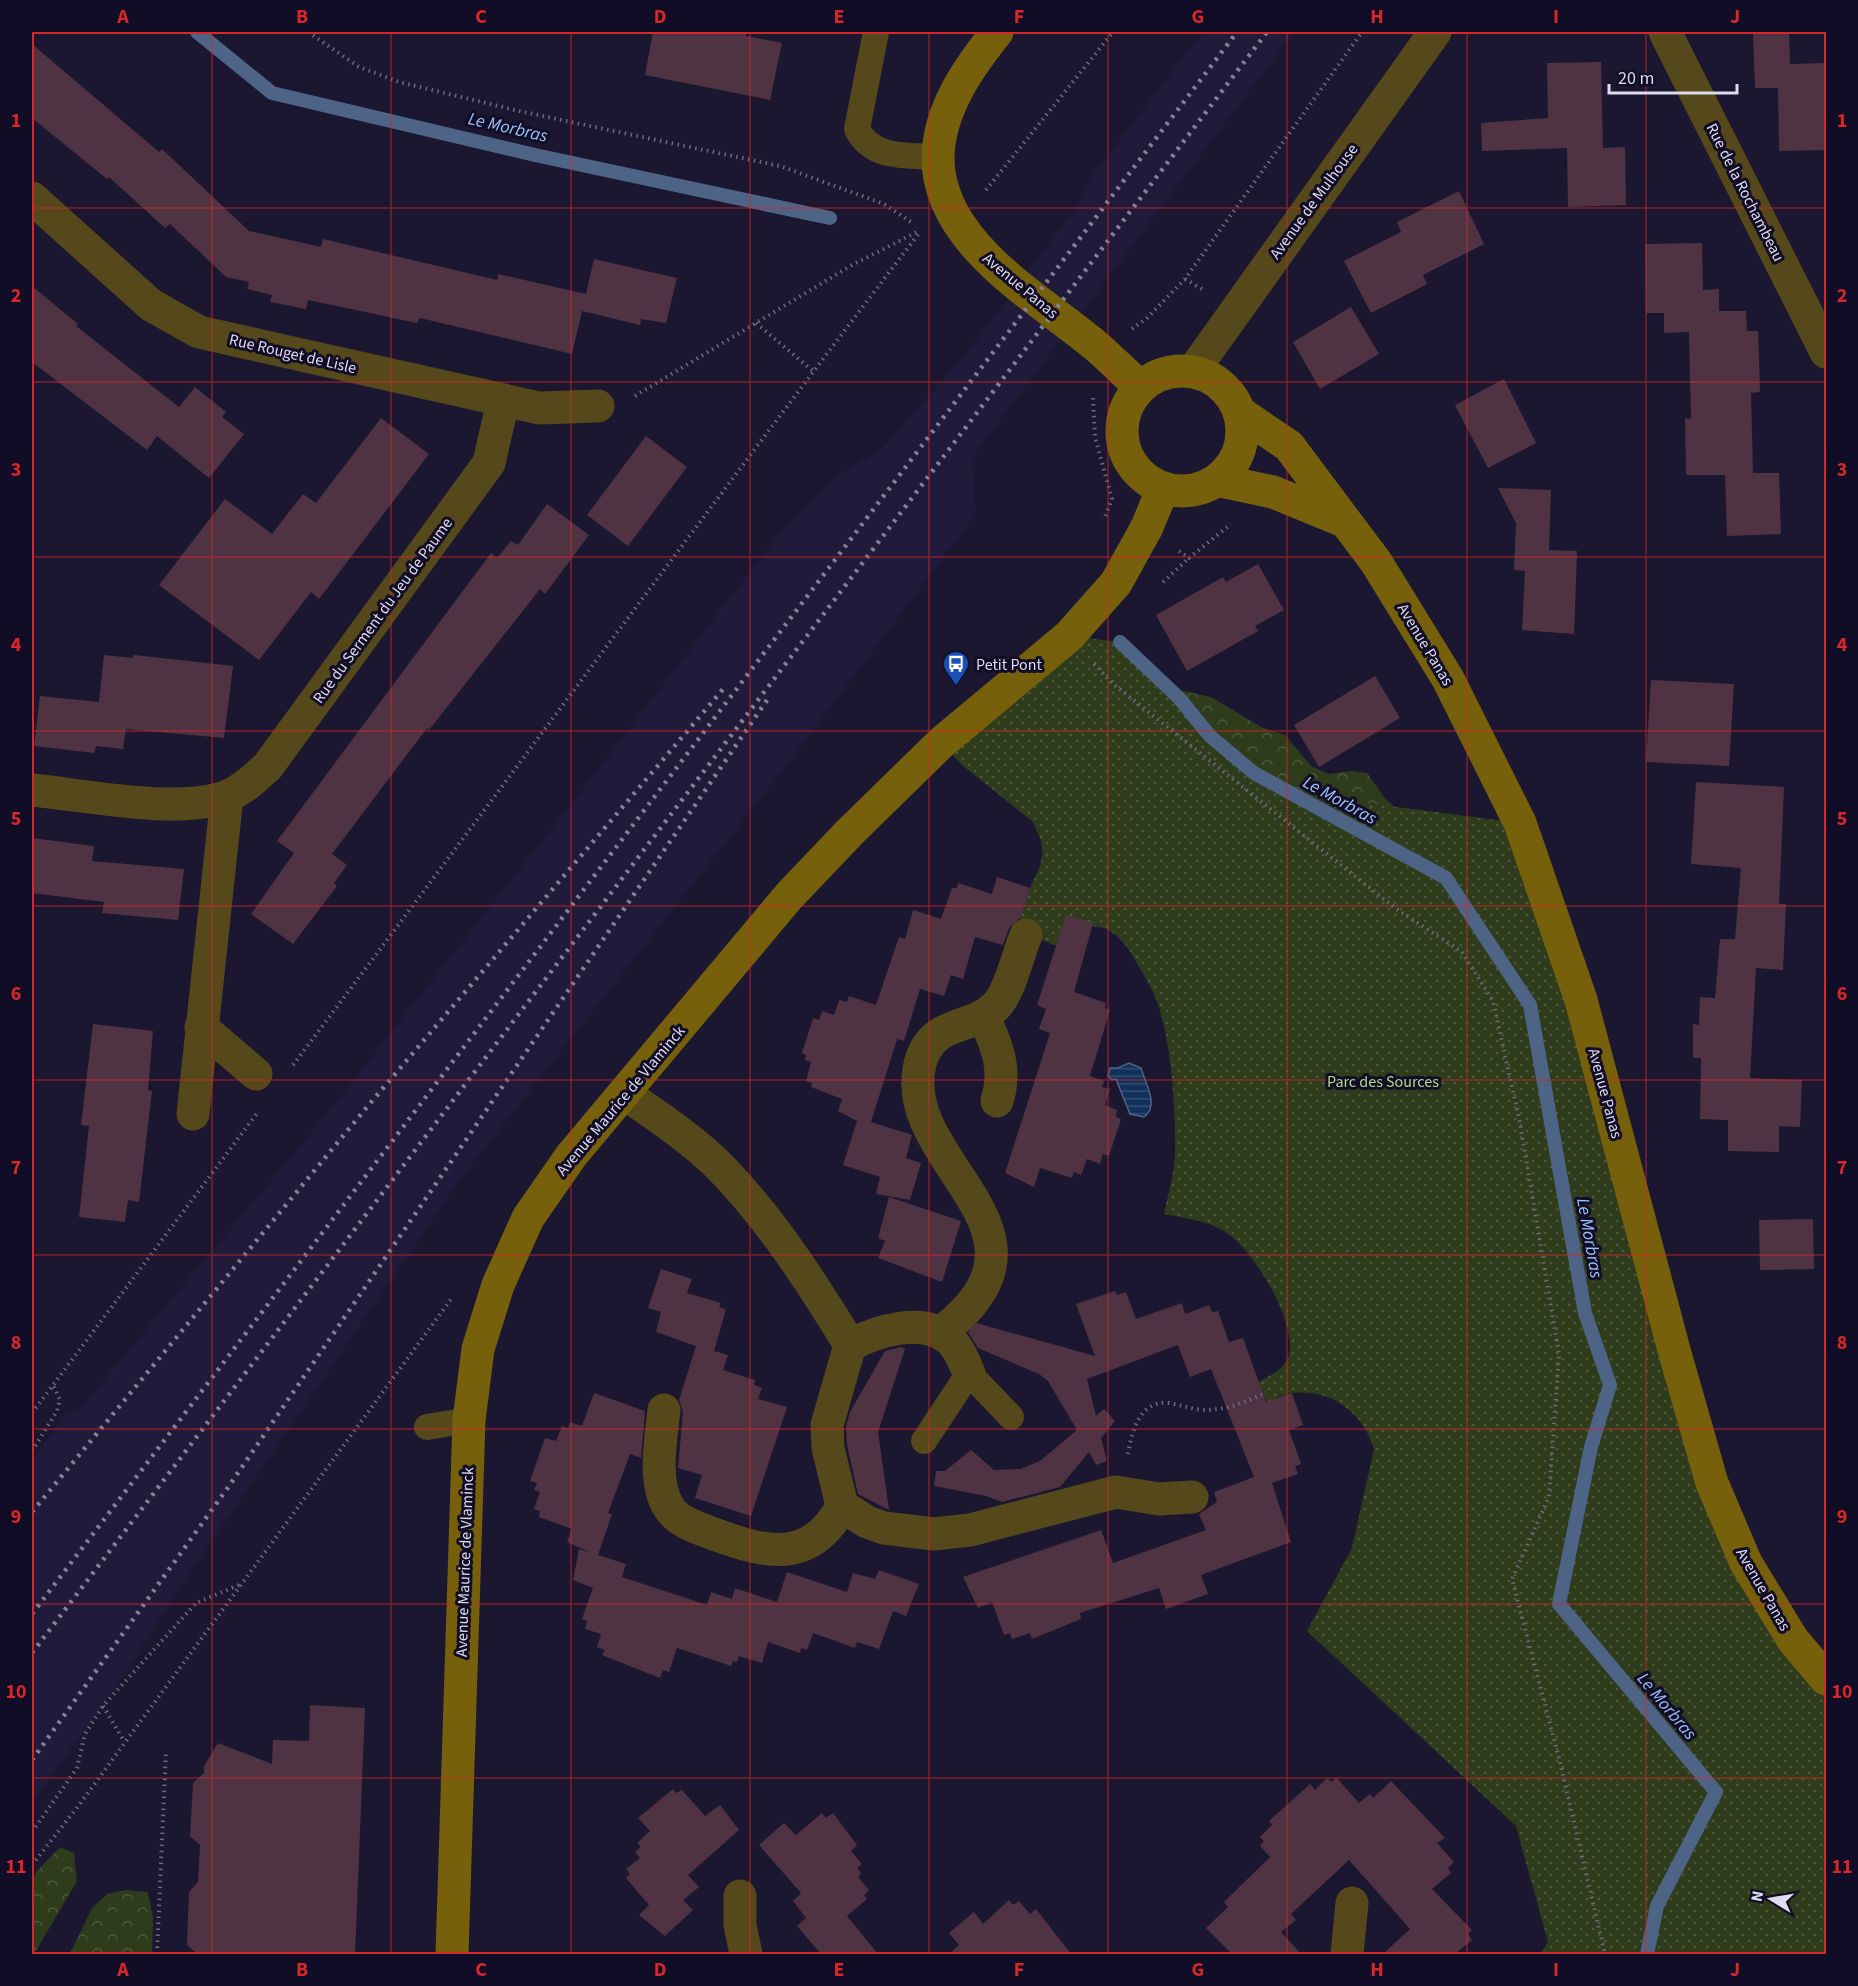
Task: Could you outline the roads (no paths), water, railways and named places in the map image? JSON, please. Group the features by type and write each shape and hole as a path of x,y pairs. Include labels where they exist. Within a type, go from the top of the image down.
{"street":[{"name":"Avenue Panas","path":"997,32 969,67 946,114 938,157 944,193 973,242 991,263 1096,346 1140,386"},
{"name":"Avenue de Mulhouse","path":"1193,372 1435,32"},
{"name":"Rue de la Rochambeau","path":"1665,32 1827,352"},
{"name":"Rue Rouget de Lisle","path":"32,198 151,305 199,332 539,408 598,406"},
{"path":"1193,372 1212,379 1229,393 1239,412 1242,433 1240,446 1232,465 1217,480 1196,490 1163,488 1145,478 1131,463 1124,447 1122,426 1128,406 1140,386 1164,373 1193,372"},
{"name":"Rue du Serment du Jeu de Paume","path":"32,790 175,805 227,796 247,785 268,766 489,464 503,401"},
{"name":"Avenue Panas","path":"1239,412 1289,446 1346,522 1405,608 1448,679 1520,824 1581,1000 1671,1339 1712,1483 1746,1563 1793,1640 1827,1679"},
{"path":"1217,480 1273,492 1346,522"},
{"name":"Avenue Maurice de Vlaminck","path":"452,1954 469,1420 478,1349 490,1310 528,1218 571,1156 789,896 850,832 941,743 1069,636 1116,583 1147,527 1163,488"},
{"path":"192,1114 227,796"},
{"path":"940,1333 964,1314 979,1295 989,1270 990,1242 981,1210 928,1125 920,1100 920,1065 924,1052 938,1034 955,1025 984,1017 998,1005 1026,935"},
{"path":"984,1017 997,1046 1003,1071 997,1101"},
{"path":"201,1028 256,1074"},
{"path":"625,1094 718,1165 746,1196 798,1264 850,1345 827,1425 828,1448 842,1506 867,1522 884,1528 934,1534 970,1530 1116,1492 1160,1499 1192,1497"},
{"path":"850,1345 865,1338 895,1330 927,1329 940,1333 955,1346 969,1373"},
{"path":"664,1410 661,1449 663,1492 671,1510 686,1522 754,1549 780,1551 804,1543 825,1529 842,1506"},
{"path":"740,1896 741,1925 746,1954"},
{"path":"1347,1954 1352,1903"}],"lane":[{"path":"876,32 857,129 863,142 885,153 938,157"},
{"path":"924,1441 969,1373 1011,1417"},
{"path":"427,1427 469,1420"}],"water":[{"path":"1129,1063 1141,1068 1150,1094 1151,1107 1144,1117 1130,1114 1116,1079 1112,1080 1108,1076 1110,1068 1118,1068"}],"waterway":[{"name":"Le Morbras","path":"197,32 272,93 535,155 830,218"},
{"name":"Le Morbras","path":"1120,642 1179,698 1210,736 1254,773 1446,878 1530,1005 1585,1313 1610,1385 1591,1447 1559,1604 1716,1792 1657,1906 1647,1954"}],"railway":[{"path":"32,1614 1237,32"},
{"path":"32,1653 1267,32"},
{"path":"32,1512 367,1107 724,688"},
{"path":"32,1760 229,1486 767,700"}],"place":[{"name":"Petit Pont","path":"956,687"}],"park label":[{"name":"Parc des Sources","path":"1383,1081"}]}
